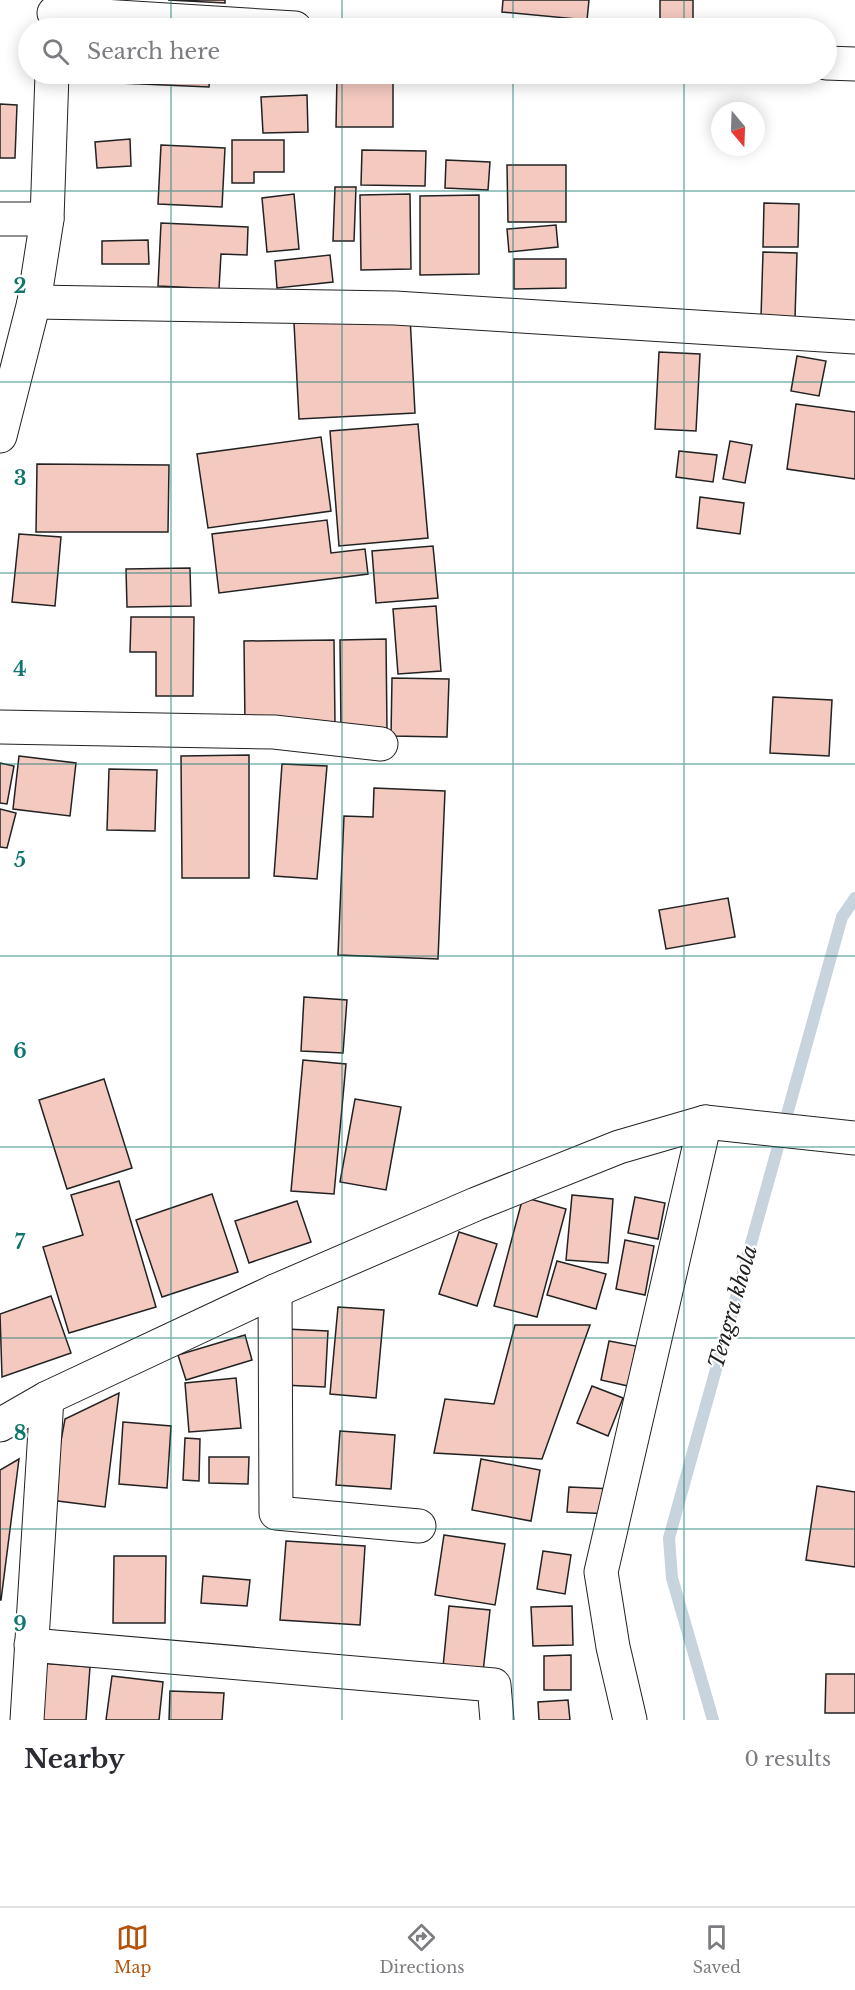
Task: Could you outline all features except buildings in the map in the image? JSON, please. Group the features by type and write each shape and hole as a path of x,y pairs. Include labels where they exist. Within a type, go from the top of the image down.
{"street":[{"path":"53,14 122,18"},
{"path":"837,63 855,64"},
{"path":"0,436 34,302 47,219 52,84"},
{"path":"0,219 47,219"},
{"path":"34,302 395,308 855,337"},
{"path":"0,727 274,732 381,744"},
{"path":"630,1720 613,1647 602,1572 705,1122"},
{"path":"0,1425 47,1398 275,1291 476,1204 619,1147 705,1122 855,1138"},
{"path":"275,1291 276,1513 419,1526"},
{"path":"27,1720 47,1398"},
{"path":"31,1645 494,1685 497,1720"}],"waterway":[{"name":"Tengra khola","path":"713,1720 672,1578 669,1538 842,917 855,898"}]}
